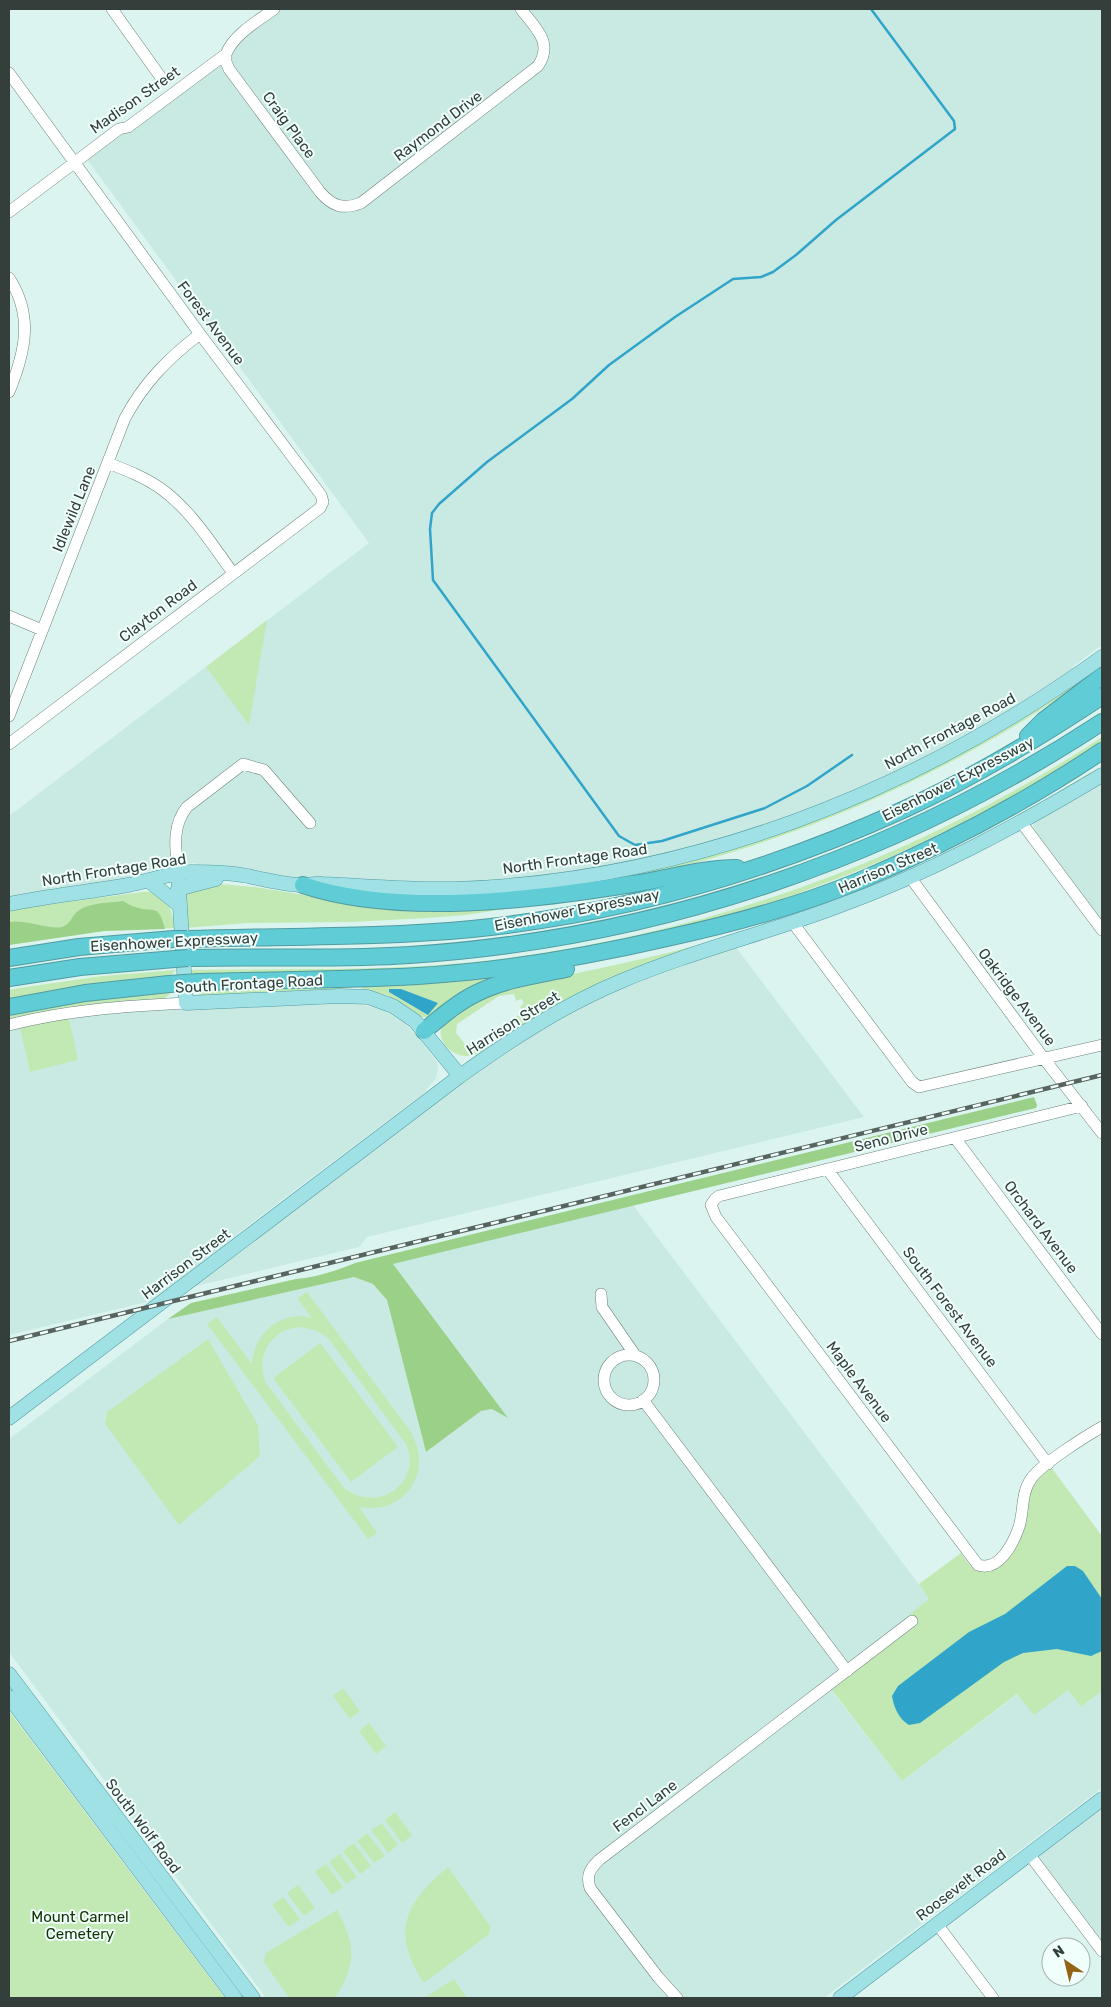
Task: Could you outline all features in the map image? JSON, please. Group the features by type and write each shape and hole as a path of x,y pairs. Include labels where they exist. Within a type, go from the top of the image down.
{"highway":[{"path":"1009,754 1043,721 1102,676"},
{"name":"Eisenhower Expressway","path":"9,958 79,947 181,939 339,937 473,929 571,914 636,901 754,868 846,834 906,808 1009,754 1102,696"},
{"name":"Eisenhower Expressway","path":"9,978 80,967 182,958 362,957 447,952 545,940 625,925 732,897 818,868 913,828 1022,771 1102,722"},
{"path":"9,1007 85,993 169,984 409,976 480,970 566,960 706,930 785,907 857,882 935,847 1069,773 1102,750"},
{"path":"1069,773 1102,760"},
{"path":"303,885 316,890 366,898 404,902 450,902 576,892 642,883 715,868 754,868"},
{"path":"424,1031 462,1001 492,986 689,941 706,930"}],"main road":[{"name":"North Frontage Road","path":"9,904 149,881 188,872 247,876 257,880 303,885 318,884 407,889 503,886 600,874 681,858 833,807 912,771 972,741 1014,716 1071,680 1102,657"},
{"name":"Harrison Street","path":"9,1418 460,1076 528,1029 562,1009 618,982 678,959 836,907 910,878 1021,822 1102,775"},
{"path":"178,874 186,1003"},
{"path":"178,889 216,879 257,880"},
{"path":"149,881 179,905"},
{"name":"South Frontage Road","path":"186,1003 338,996 368,997 393,1006 416,1021 460,1076"},
{"name":"South Wolf Road","path":"9,1674 253,1998"},
{"name":"South Wolf Road","path":"9,1697 235,1998"},
{"name":"Roosevelt Road","path":"843,1997 1102,1798"}],"street":[{"path":"112,9 162,79"},
{"name":"Madison Street","path":"9,212 118,129 128,127 226,54 241,34 274,9"},
{"name":"Raymond Drive","path":"338,207 354,206 361,203 532,73 542,60 545,52 544,40 521,9"},
{"name":"Craig Place","path":"226,54 226,62 229,69 320,192 338,207"},
{"name":"Forest Avenue","path":"9,74 73,163 321,495 323,502"},
{"path":"9,278 19,297 25,323 22,356 9,392"},
{"name":"Idlewild Lane","path":"9,716 125,418 139,393 165,362 200,334"},
{"path":"108,463 132,472 171,497 194,521 233,573"},
{"name":"Clayton Road","path":"9,744 320,508 323,502"},
{"path":"9,616 42,630"},
{"path":"178,874 176,825 180,816 186,807 243,764 264,770 310,823"},
{"path":"1021,822 1102,930"},
{"name":"Oakridge Avenue","path":"910,878 1045,1060 1102,1133"},
{"path":"793,922 912,1082 919,1087 1045,1060 1102,1045"},
{"name":"South Frontage Road","path":"9,1025 100,1008 186,1003"},
{"name":"Seno Drive","path":"711,1205 719,1196 1082,1106"},
{"name":"Orchard Avenue","path":"955,1138 1102,1334"},
{"name":"South Forest Avenue","path":"828,1169 1048,1464"},
{"name":"Maple Avenue","path":"711,1205 716,1217 978,1565 990,1566 998,1561 1006,1552 1019,1527 1027,1485 1037,1471 1048,1464"},
{"path":"601,1294 602,1307 635,1355 645,1361 653,1372 654,1379 651,1391 643,1400 633,1404 619,1403 609,1395 604,1384 605,1372 611,1362 622,1355 635,1355"},
{"path":"643,1400 847,1671"},
{"path":"1048,1464 1102,1427"},
{"name":"Fencl Lane","path":"677,1998 658,1977 590,1888 588,1881 590,1870 599,1860 912,1621"},
{"path":"1029,1854 1102,1951"},
{"path":"937,1924 992,1998"}],"shaded area":[{"path":"282,9 1102,9 1102,645 1072,667 1075,671 958,743 824,805 728,839 617,867 486,884 288,878 200,867 195,863 160,866 142,874 107,883 9,900 9,816 369,543 86,158"},
{"path":"1102,780 1102,923 1034,831 1033,826 1034,822"},
{"path":"735,946 864,1117 367,1237 359,1247 184,1289 484,1063 531,1032 632,980"},
{"path":"355,1003 382,1009 406,1024 418,1037 437,1062 438,1067 436,1078 424,1093 258,1218 155,1300 9,1335 9,1031 69,1018 139,1011"},
{"path":"633,1205 930,1599 918,1624 831,1690 902,1781 1018,1694 1068,1689 1081,1707 1102,1691 1102,1788 824,1998 266,1998 9,1652 9,1439 168,1319 354,1277 373,1284 387,1300 426,1452 481,1411 492,1409 506,1416 392,1264"},
{"path":"1102,1806 1102,1941 1036,1857"}],"green space":[{"path":"267,620 249,725 206,667"},
{"path":"1102,664 1102,668 998,736 941,767 883,795 824,820 764,842 704,860 644,875 580,884 684,862 802,824"},
{"path":"1102,737 1102,743 1029,788 976,817 897,854 775,902 675,930 510,961 420,969 195,975 189,970 345,969 439,965 527,955 614,940 700,919 785,893 868,862 949,825 1027,783"},
{"path":"1091,772 1093,775 1004,826 896,878 526,1023 506,1036 496,1030 523,1012 520,1007 524,1003 521,999 516,1001 514,994 499,996 457,1024 456,1033 465,1044 476,1043 487,1036 490,1041 489,1047 476,1054 462,1056 456,1054 442,1040 441,1028 448,1017 460,1008 503,989 523,983 652,957 735,934 809,910 882,882 953,850 1027,810"},
{"path":"219,884 255,887 323,898 519,907 466,915 426,918 352,922 247,923 186,928 185,892"},
{"path":"154,892 164,899 171,913 175,928 104,931 9,945 9,910"},
{"path":"123,901 134,907 157,912 165,929 104,931 9,945 9,922 16,921 57,928 67,924 83,908 94,904"},
{"path":"176,970 169,977 109,982 9,1000 9,990 13,989 102,976"},
{"path":"499,977 429,1017 421,1017 387,995 362,989 362,986"},
{"path":"353,986 353,988 202,996 194,991"},
{"path":"171,992 163,999 84,1005 9,1019 9,1016 97,999"},
{"path":"69,1018 78,1060 30,1072 20,1028"},
{"path":"1034,1097 1037,1105 1036,1108 393,1264 508,1418 492,1409 481,1411 426,1452 387,1300 373,1284 354,1277 168,1319 191,1303 319,1275 355,1263"},
{"path":"307,1292 409,1429 416,1444 419,1459 417,1474 412,1486 403,1497 391,1504 376,1508 359,1507 377,1533 368,1539 207,1324 217,1317 252,1364 258,1343 271,1326 290,1317 312,1318 297,1298","holes":["299,1327 315,1330 328,1338 406,1444 410,1458 408,1471 403,1482 383,1496 370,1498 357,1495 344,1488 266,1383 262,1364 264,1355 273,1339 289,1329"]},
{"path":"208,1339 258,1425 260,1456 179,1525 105,1424 107,1412"},
{"path":"320,1343 398,1447 351,1482 273,1378"},
{"path":"1051,1467 1102,1536 1102,1691 1081,1707 1068,1690 1034,1715 1017,1694 902,1781 831,1689 917,1625 910,1614 929,1599 919,1584 961,1553 971,1566 979,1571 996,1568 1034,1482"},
{"path":"343,1688 360,1711 350,1719 333,1696"},
{"name":"Mount Carmel Cemetery","path":"9,1711 225,1998 9,1998"},
{"path":"369,1723 386,1746 376,1754 359,1731"},
{"path":"395,1812 412,1835 402,1843 385,1820"},
{"path":"382,1823 398,1845 388,1853 371,1830"},
{"path":"367,1833 385,1856 374,1863 357,1841"},
{"path":"354,1843 371,1866 360,1874 343,1851"},
{"path":"340,1854 357,1877 346,1884 329,1862"},
{"path":"326,1864 343,1887 332,1895 315,1872"},
{"path":"448,1867 491,1927 489,1934 424,1983 407,1949 405,1934 407,1920 421,1893"},
{"path":"298,1885 315,1908 304,1916 287,1893"},
{"path":"283,1897 300,1919 289,1927 272,1905"},
{"path":"337,1910 351,1944 350,1965 342,1986 335,1998 289,1998 264,1962 266,1953"},
{"path":"454,1979 467,1998 424,1998"}],"water":[{"path":"389,989 401,989 438,1003 428,1015 389,992"},
{"path":"1067,1566 1075,1566 1083,1571 1102,1599 1102,1651 1091,1656 1057,1649 1023,1653 1004,1662 920,1723 909,1725 902,1720 892,1696 898,1686 969,1632 1005,1614"}],"waterway":[{"path":"852,755 807,786 765,808 662,841 635,845 619,836 433,580 430,529 432,513 439,504 487,462 572,399 609,365 675,317 733,279 761,277 773,272 796,255 836,220 955,129 954,121 871,9"}],"railway":[{"path":"9,1341 1102,1075"}]}
